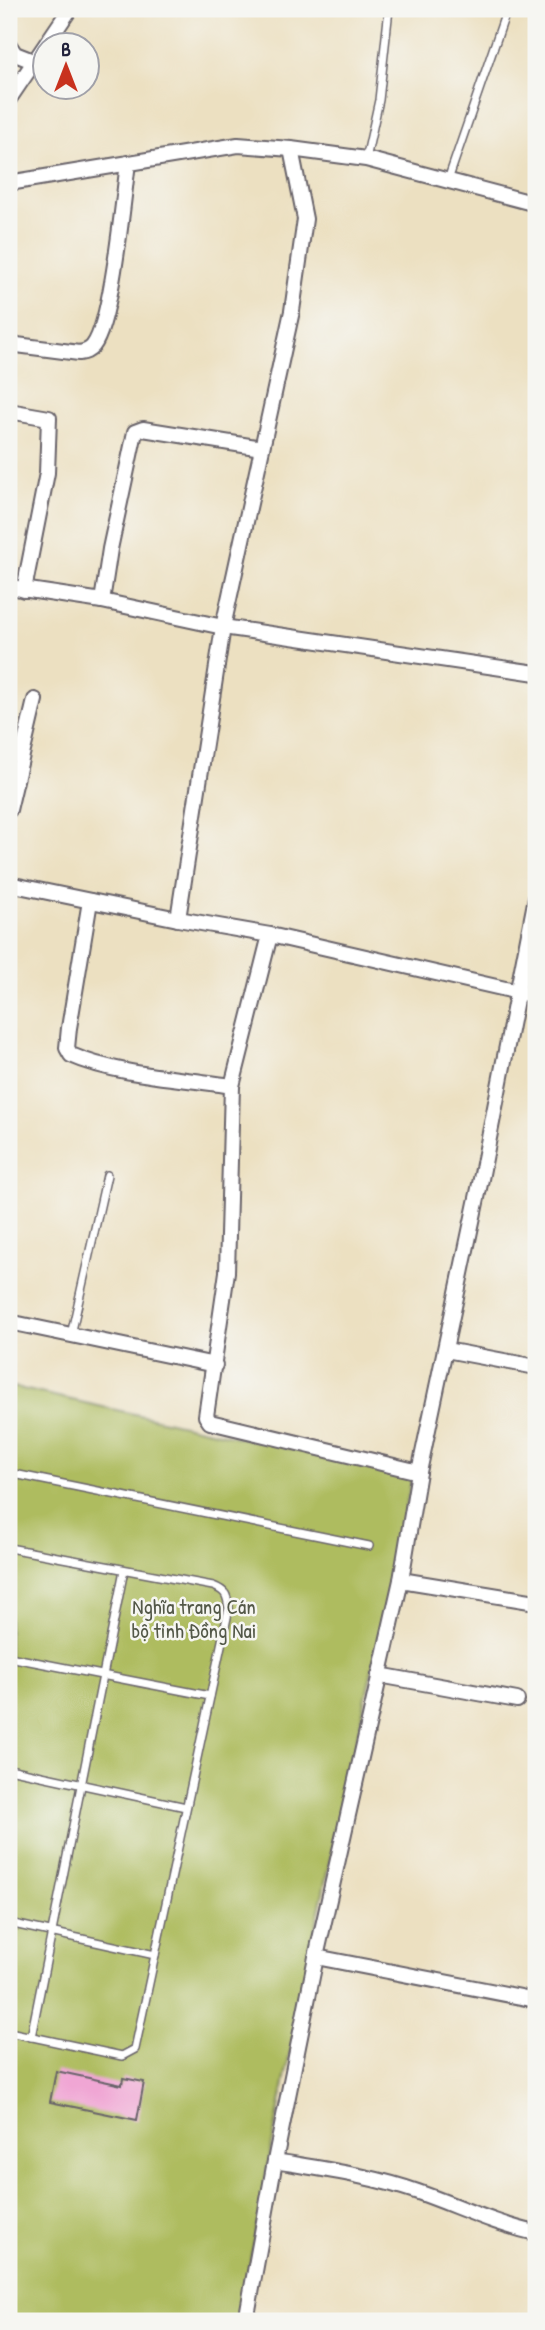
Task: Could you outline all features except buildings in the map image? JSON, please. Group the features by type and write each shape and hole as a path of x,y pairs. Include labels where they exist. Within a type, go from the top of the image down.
{"street":[{"path":"54,32 70,9"},
{"path":"9,45 15,54 32,61"},
{"path":"9,99 32,63"},
{"path":"9,183 238,145 366,159 536,204"},
{"path":"178,919 223,626 292,311 305,219 291,149"},
{"path":"9,344 79,353 87,352 94,346 108,302 128,163"},
{"path":"9,411 49,418 47,473 16,589 102,601 223,626 536,673"},
{"path":"102,601 110,549 135,432 143,429 262,448"},
{"path":"9,810 36,700"},
{"path":"9,884 270,935 536,996"},
{"path":"246,2321 316,1957 401,1580 419,1472 446,1350 536,897"},
{"path":"90,901 69,1028 67,1048 71,1055 84,1061 127,1070 232,1086"},
{"path":"270,935 232,1086 227,1272 206,1416 209,1422 419,1472"},
{"path":"9,1322 215,1365"},
{"path":"446,1350 536,1367"},
{"path":"401,1580 536,1602"},
{"path":"379,1675 517,1700"},
{"path":"316,1957 536,2000"},
{"path":"275,2161 333,2171 416,2191 510,2228 536,2233"}],"lane":[{"path":"366,159 379,100 389,9"},
{"path":"448,180 507,9"},
{"path":"71,1335 107,1175"},
{"path":"9,1473 369,1546"},
{"path":"9,1548 213,1586 227,1594 229,1608 135,2049 122,2056 9,2032"},
{"path":"31,2037 124,1570"},
{"path":"9,1657 210,1696"},
{"path":"9,1769 186,1807"},
{"path":"9,1923 155,1955"}],"green space":[{"name":"Nghĩa trang Cán bộ tỉnh Đồng Nai","path":"9,1386 412,1476 306,1974 239,2321 9,2321"}]}
